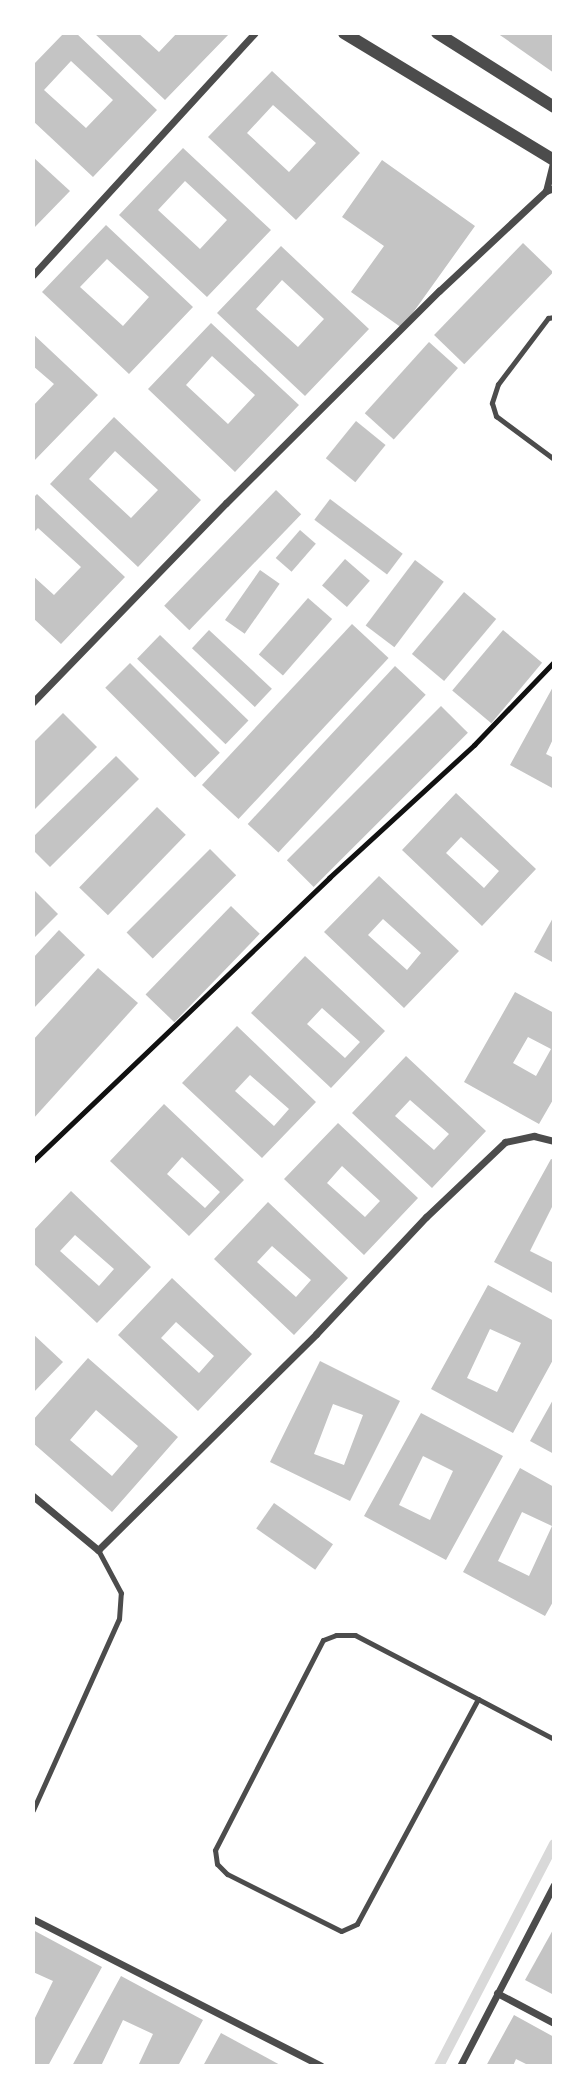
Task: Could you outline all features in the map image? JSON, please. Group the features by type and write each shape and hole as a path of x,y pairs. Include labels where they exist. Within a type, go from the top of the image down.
{"street":[{"path":"33,275 255,33"},
{"path":"33,702 439,290 550,189 554,159 344,33"},
{"path":"437,33 554,107"},
{"path":"33,1496 98,1550 306,1344 426,1217 505,1142 534,1136 554,1141"},
{"path":"460,2066 554,1885"},
{"path":"33,1919 321,2066"},
{"path":"497,1993 554,2023"}],"lane":[{"path":"554,317 548,318 498,384 492,403 496,416 554,459"},
{"path":"33,1810 119,1619 121,1593 98,1550"},
{"path":"478,1699 357,1924 341,1931 228,1874 217,1864 215,1850 323,1640 336,1635 355,1635 478,1699 554,1739"}],"path":[{"path":"33,1161 474,745 554,662"}],"building":[{"path":"64,33 76,33 157,110 93,177 33,121 33,65","holes":["71,61 113,100 86,128 44,90"]},
{"path":"94,33 138,33 159,52 177,33 230,33 165,100"},
{"path":"497,33 554,33 554,73"},
{"path":"272,71 360,153 296,220 208,137","holes":["273,105 316,143 289,172 247,133"]},
{"path":"183,148 271,230 207,297 119,215","holes":["185,181 227,220 200,249 158,210"]},
{"path":"33,157 70,191 33,229"},
{"path":"382,160 475,226 402,328 351,292 384,246 342,217"},
{"path":"106,225 193,307 129,374 42,292","holes":["107,259 149,297 123,326 80,287"]},
{"path":"523,243 553,272 464,364 434,335"},
{"path":"281,246 369,329 305,396 217,313","holes":["282,280 324,319 298,347 256,309"]},
{"path":"211,323 299,405 235,472 148,389","holes":["212,356 255,395 228,424 186,385"]},
{"path":"33,334 98,395 33,462 33,406 54,384 33,366"},
{"path":"429,342 458,368 394,439 365,413"},
{"path":"114,417 201,500 138,567 50,484","holes":["115,451 158,490 131,518 89,479"]},
{"path":"356,421 386,445 355,482 326,458"},
{"path":"276,490 301,514 189,630 164,606"},
{"path":"37,494 125,577 61,644 33,618 33,576 54,595 81,567 38,528 33,533 33,498"},
{"path":"330,499 403,554 387,575 314,520"},
{"path":"300,530 316,544 292,572 276,558"},
{"path":"345,559 370,581 347,607 322,585"},
{"path":"415,560 444,582 394,647 366,625"},
{"path":"260,570 280,584 245,634 225,620"},
{"path":"464,592 496,619 444,681 412,654"},
{"path":"308,598 332,619 283,676 259,655"},
{"path":"352,624 389,658 239,819 202,785"},
{"path":"209,630 272,689 255,707 192,648"},
{"path":"503,630 542,663 491,723 452,691"},
{"path":"160,635 248,720 226,744 137,659"},
{"path":"130,663 220,753 195,778 105,688"},
{"path":"395,666 426,695 278,853 248,824"},
{"path":"554,685 554,737 546,754 554,758 554,789 510,765"},
{"path":"441,706 468,733 314,887 287,860"},
{"path":"63,713 97,747 33,811 33,743"},
{"path":"116,756 139,779 50,867 33,850 33,837"},
{"path":"456,793 536,869 482,926 402,850","holes":["461,837 499,871 484,888 446,853"]},
{"path":"157,807 186,835 108,915 79,888"},
{"path":"210,849 236,875 153,959 127,932"},
{"path":"379,876 459,951 404,1008 324,932","holes":["383,919 421,953 407,970 368,935"]},
{"path":"33,889 58,914 33,939"},
{"path":"231,906 260,934 174,1022 146,994"},
{"path":"554,916 554,963 534,952"},
{"path":"59,930 85,955 33,1009 33,958"},
{"path":"305,956 385,1031 331,1088 251,1013","holes":["322,1008 360,1042 345,1058 307,1024"]},
{"path":"98,968 138,1003 33,1119 33,1040"},
{"path":"515,992 554,1013 554,1098 539,1124 464,1082","holes":["528,1037 551,1049 536,1076 513,1063"]},
{"path":"237,1026 316,1102 262,1158 182,1083","holes":["250,1075 289,1109 274,1126 235,1091"]},
{"path":"406,1056 486,1131 432,1188 352,1113","holes":["410,1100 449,1134 434,1150 395,1116"]},
{"path":"164,1104 244,1180 189,1236 110,1161","holes":["182,1157 220,1192 205,1208 167,1174"]},
{"path":"338,1123 418,1198 364,1255 284,1179","holes":["342,1166 380,1201 365,1217 327,1183"]},
{"path":"551,1159 554,1160 554,1203 530,1251 554,1263 554,1294 494,1262"},
{"path":"71,1191 151,1267 97,1323 33,1263 33,1231","holes":["75,1235 114,1269 99,1286 60,1251"]},
{"path":"268,1202 348,1278 294,1335 214,1259","holes":["272,1246 311,1280 296,1297 257,1262"]},
{"path":"172,1278 252,1354 198,1411 118,1335","holes":["176,1322 214,1356 199,1373 161,1338"]},
{"path":"488,1285 554,1321 554,1358 513,1433 431,1389","holes":["490,1329 521,1343 497,1392 467,1378"]},
{"path":"33,1334 63,1362 33,1393"},
{"path":"88,1358 178,1437 112,1512 33,1443 33,1420","holes":["96,1410 138,1446 112,1476 70,1440"]},
{"path":"320,1361 400,1401 350,1501 270,1462","holes":["333,1404 363,1415 344,1465 314,1454"]},
{"path":"554,1398 554,1454 530,1441"},
{"path":"421,1413 503,1456 446,1560 364,1516","holes":["423,1456 453,1471 430,1520 399,1505"]},
{"path":"520,1468 554,1487 554,1600 545,1616 463,1572","holes":["522,1512 552,1526 529,1576 498,1561"]},
{"path":"274,1503 333,1544 315,1570 256,1528"},
{"path":"554,1928 554,1995 525,1980"},
{"path":"33,1930 102,1967 48,2066 33,2064 33,2022 53,1981 33,1972"},
{"path":"121,1976 203,2020 178,2066 138,2066 153,2034 123,2020 101,2066 72,2066"},
{"path":"514,2015 554,2037 554,2066 530,2066 516,2059 513,2066 486,2066"},
{"path":"221,2033 282,2066 203,2066"}],"waterway":[{"path":"439,2066 554,1844"}]}
